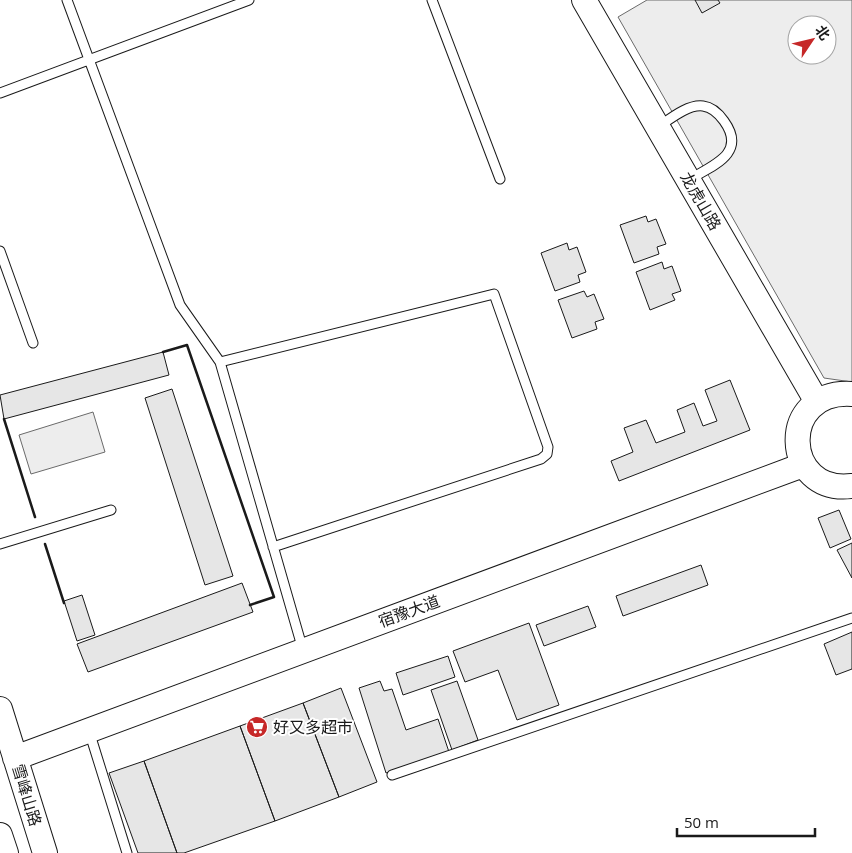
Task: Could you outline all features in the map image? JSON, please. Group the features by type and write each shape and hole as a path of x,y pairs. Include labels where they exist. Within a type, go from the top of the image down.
{"street":[{"name":"龙虎山路","path":"584,0 817,402"},
{"path":"852,394 839,394 817,402 801,419 797,434 798,450 804,465 814,477 827,485 842,488 852,486"},
{"name":"宿豫大道","path":"16,758 804,465"},
{"name":"雪峰山路","path":"0,709 45,853"},
{"path":"0,835 6,853"}],"lane":[{"path":"67,0 91,59 180,306 220,362 303,650"},
{"path":"0,93 249,0"},
{"path":"432,0 500,178"},
{"path":"658,127 687,109 702,105 713,109 732,134 729,152 718,164 688,180"},
{"path":"0,251 34,343"},
{"path":"220,362 494,294 548,447 547,454 541,459 274,547"},
{"path":"0,544 111,510"},
{"path":"392,775 852,618"},
{"path":"89,730 127,853"}],"shaded area":[{"path":"647,0 852,0 852,382 824,378 618,17"},
{"path":"93,412 105,452 31,474 19,435"}],"building":[{"path":"695,0 718,0 720,3 702,13"},
{"path":"646,216 648,222 656,219 666,244 657,247 659,254 634,263 620,225"},
{"path":"567,243 569,250 577,247 586,272 578,275 580,282 555,291 541,253"},
{"path":"662,262 664,269 672,266 681,291 672,294 675,300 650,310 636,272"},
{"path":"584,291 587,297 594,294 604,319 595,322 597,329 572,338 558,300"},
{"path":"163,352 169,375 4,419 0,395"},
{"path":"730,380 750,430 619,481 611,461 633,452 624,428 646,420 656,443 685,432 677,410 694,403 703,426 717,421 705,390"},
{"path":"172,389 233,576 205,585 145,398"},
{"path":"839,510 851,539 830,548 818,518"},
{"path":"852,543 852,578 837,550"},
{"path":"701,565 708,585 623,616 616,596"},
{"path":"242,583 253,612 88,672 77,644"},
{"path":"82,595 95,635 77,641 64,601"},
{"path":"588,606 596,627 544,646 536,625"},
{"path":"529,623 559,705 517,720 498,670 465,682 453,651"},
{"path":"852,632 852,669 836,675 824,644"},
{"path":"448,656 455,677 403,695 396,673"},
{"path":"380,681 384,691 392,689 406,730 438,719 449,752 386,773 359,688"},
{"path":"457,681 478,740 452,750 431,690"},
{"path":"341,688 377,782 339,797 303,703"},
{"path":"303,703 339,797 275,821 240,726"},
{"path":"240,726 275,821 184,853 177,853 144,761"},
{"path":"144,761 177,853 138,853 109,773"}],"wall":[{"path":"163,352 187,345 274,597 250,605"},
{"path":"4,419 35,517"},
{"path":"45,544 64,603"}],"place":[{"name":"好又多超市","path":"257,727"}]}
